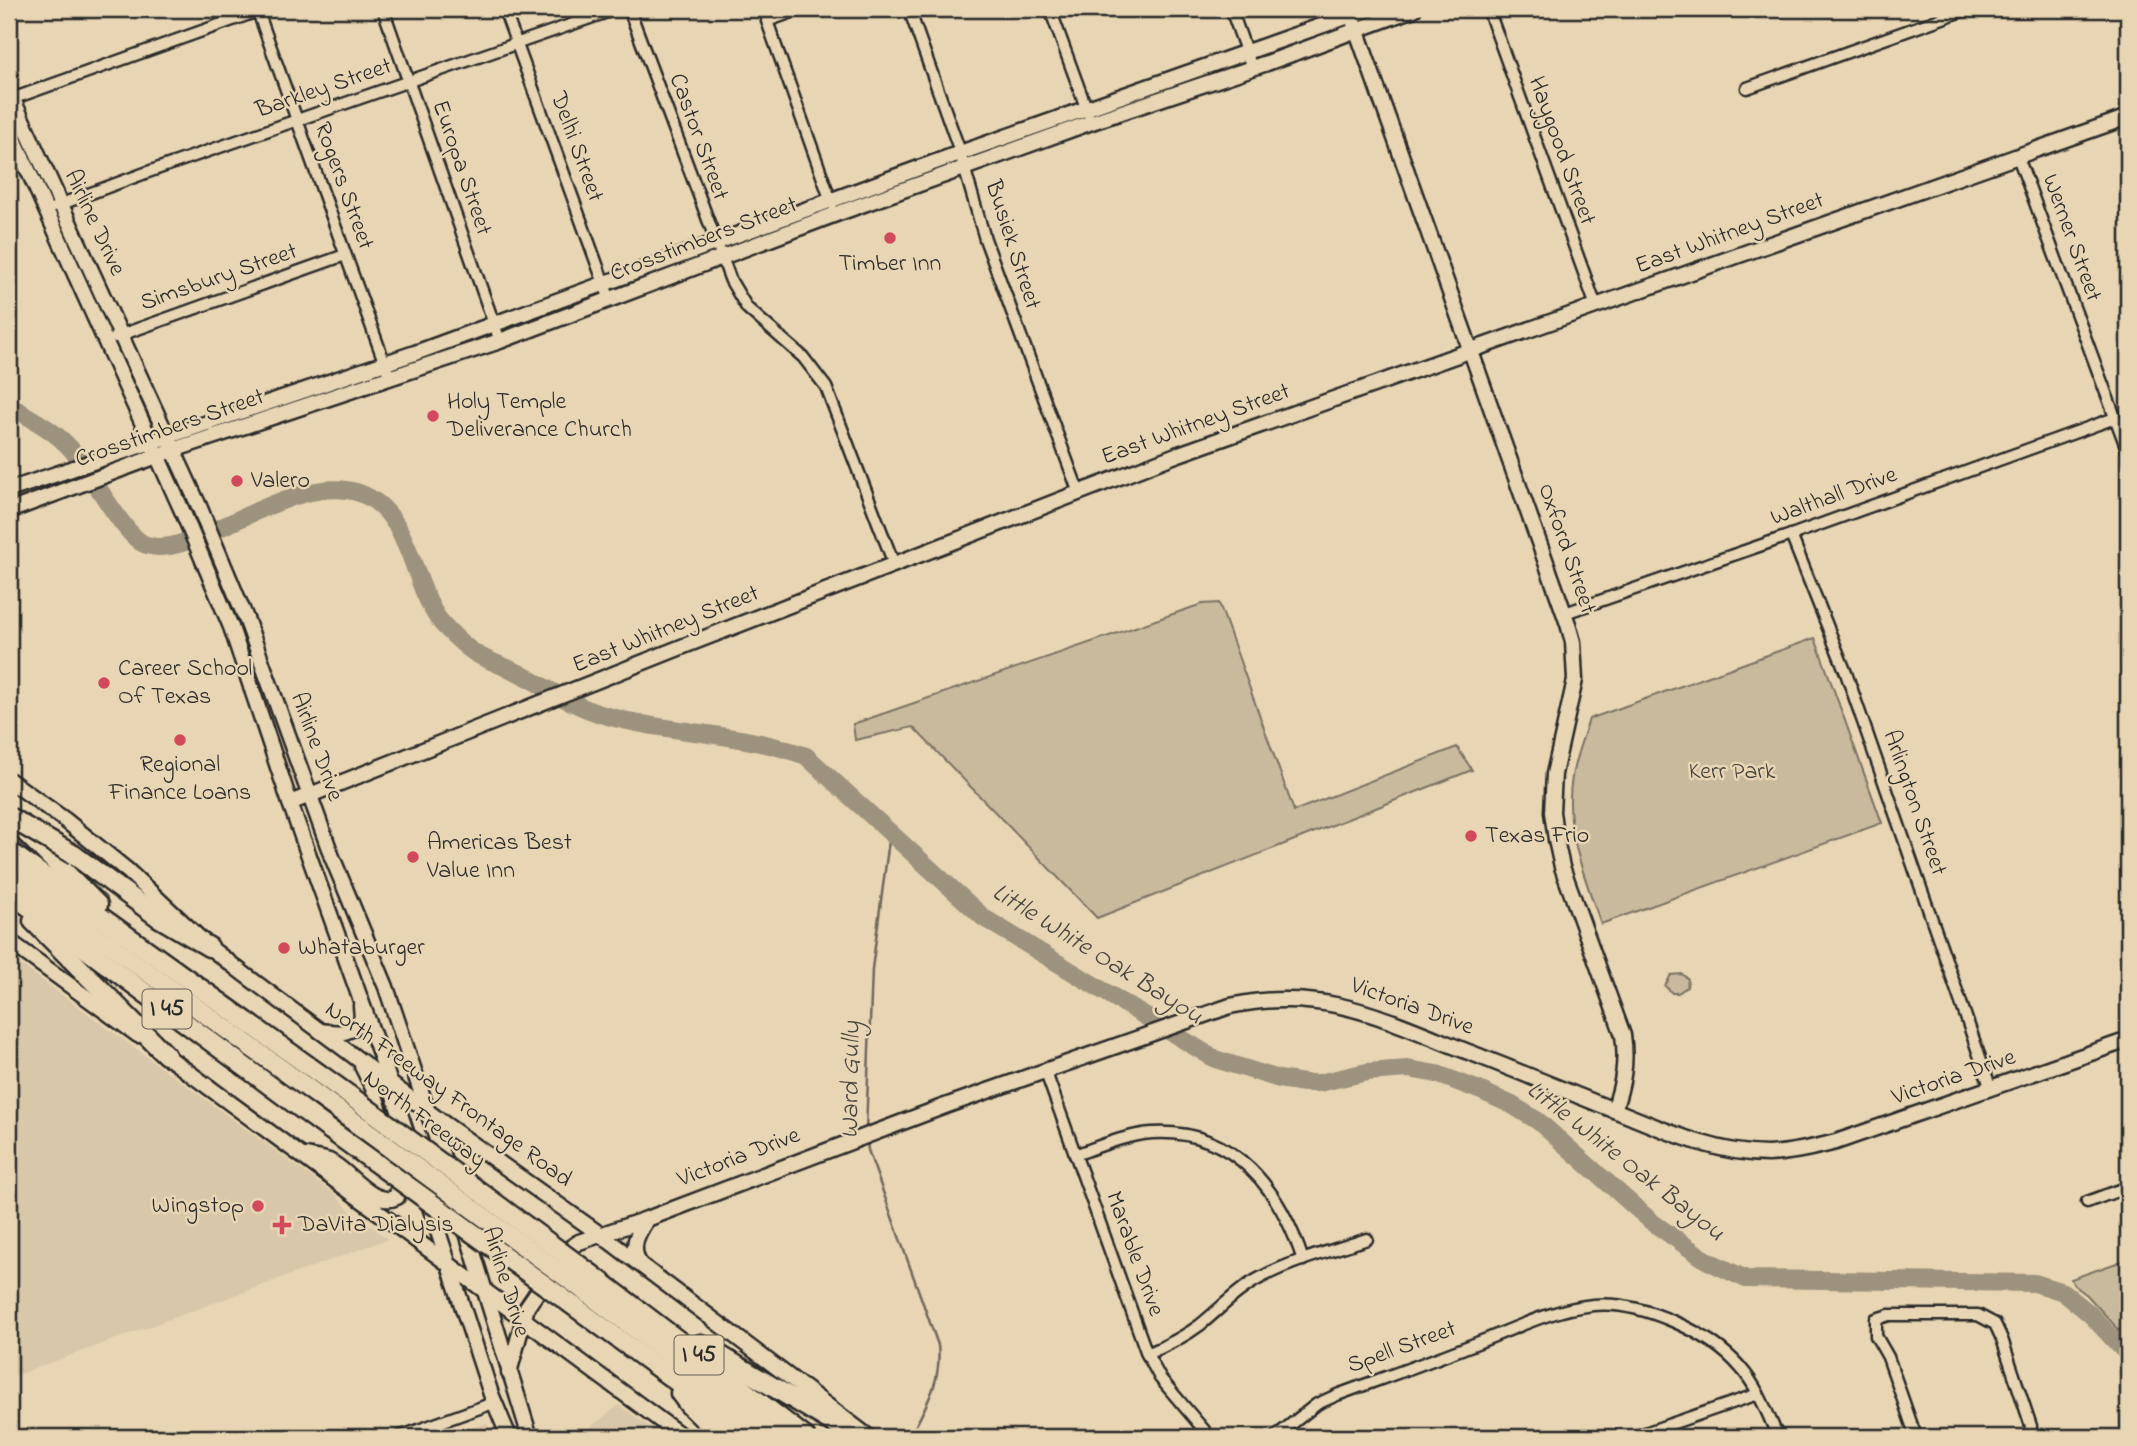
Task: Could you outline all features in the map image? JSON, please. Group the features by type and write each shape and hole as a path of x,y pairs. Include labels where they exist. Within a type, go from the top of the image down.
{"highway":[{"path":"9,816 74,855 158,917 209,947"},
{"path":"9,816 129,938"},
{"name":"North Freeway","path":"9,851 349,1094 582,1289 665,1373 752,1437"},
{"name":"North Freeway","path":"9,872 582,1289 779,1437"},
{"path":"9,894 166,1055"},
{"name":"North Freeway","path":"9,894 326,1127 582,1289 628,1300 805,1437"},
{"path":"628,1300 857,1437"},
{"path":"665,1373 688,1404 722,1437"}],"main road":[{"name":"Crosstimbers Street","path":"833,207 965,169 1089,115 1369,9"},
{"name":"Crosstimbers Street","path":"9,490 604,285 719,249 833,207 960,153 1252,68 1414,9"},
{"name":"Oxford Street","path":"1351,15 1472,350 1573,642 1575,680 1554,774 1552,812 1562,867 1623,1035 1627,1056 1614,1110"},
{"name":"Airline Drive","path":"10,97 106,340 231,627 290,803 390,1084 491,1394 509,1437"},
{"name":"East Whitney Street","path":"290,803 1176,455 2128,117"},
{"name":"Airline Drive","path":"9,128 121,335 199,506 247,621 341,882 386,987 429,1112 529,1436"},
{"name":"Crosstimbers Street","path":"13,509 173,450 500,341 610,300 719,249"},
{"path":"298,392 305,408"},
{"path":"9,490 13,509"},
{"path":"231,627 247,621"},
{"name":"North Freeway Frontage Road","path":"9,780 109,855 209,947 390,1084 601,1235 869,1437"},
{"path":"320,889 341,882"},
{"path":"9,941 683,1437"},
{"name":"Victoria Drive","path":"509,1373 522,1320 534,1294 567,1250 579,1242 1045,1070 1230,1006 1260,999 1297,999 1353,1007 1688,1139 1767,1154 1803,1150 1836,1142 2128,1040"},
{"path":"320,1031 341,1033 353,1029 362,1018 360,1001"},
{"path":"301,1155 329,1161 376,1197 388,1200 397,1197 399,1181 396,1169 373,1088 359,1061"},
{"path":"640,1264 634,1253 635,1244 638,1232 647,1219"},
{"path":"514,1355 524,1341 535,1336 545,1336"},
{"path":"496,1402 503,1401 507,1404 513,1422 529,1436"}],"street":[{"name":"Europa Street","path":"383,9 500,341"},
{"name":"Delhi Street","path":"504,9 610,300"},
{"name":"Barkley Street","path":"53,208 616,9"},
{"name":"Castor Street","path":"629,9 731,281 747,308 803,357 826,387 894,564"},
{"path":"801,9 767,21 833,207"},
{"name":"Busiek Street","path":"909,9 960,153 985,239 1079,493"},
{"path":"1050,9 1089,115"},
{"path":"1231,9 1252,68"},
{"name":"Haygood Street","path":"1488,9 1595,306"},
{"path":"1747,88 1968,9"},
{"path":"10,97 258,10"},
{"name":"Rogers Street","path":"258,10 390,378"},
{"name":"Werner Street","path":"2018,157 2128,452"},
{"name":"Simsbury Street","path":"106,340 345,255"},
{"name":"Walthall Drive","path":"1565,613 2115,418"},
{"name":"Arlington Street","path":"1791,535 1846,673 1991,1088"},
{"name":"Marable Drive","path":"1045,1070 1147,1354 1160,1378 1210,1437"},
{"path":"1075,1155 1129,1137 1151,1133 1174,1133 1215,1145 1239,1158 1259,1175 1274,1194 1295,1236 1303,1260"},
{"path":"2087,1202 2128,1187"},
{"path":"1147,1354 1170,1344 1198,1326 1259,1278 1367,1239"},
{"name":"Spell Street","path":"1275,1437 1317,1404 1557,1313 1594,1305 1619,1306 1665,1318 1723,1352 1741,1367 1758,1394 1778,1437"},
{"path":"1916,1437 1888,1357 1876,1336 1876,1319 1889,1315 1978,1315 1995,1325 2031,1426 2029,1437"},
{"path":"1636,1436 1758,1394"},
{"path":"399,1437 496,1402"}],"shaded area":[{"path":"9,956 336,1195 351,1212 388,1239 9,1378"},
{"path":"619,1405 663,1437 578,1437"},
{"path":"487,1423 492,1437 447,1437"}],"green space":[{"path":"1219,603 1294,811 1457,747 1472,770 1097,918 913,727 855,740 853,724 1202,604"},
{"name":"Kerr Park","path":"1815,638 1882,823 1601,924 1582,870 1570,815 1573,770 1589,719"},
{"path":"1682,974 1688,979 1687,987 1678,993 1672,993 1665,986 1671,975"},
{"path":"2128,1259 2128,1340 2071,1279"}],"waterway":[{"name":"Little White Oak Bayou","path":"9,405 45,427 69,447 126,528 142,543 161,547 185,542 305,493 335,489 362,494 378,503 400,531 437,617 475,653 519,673 571,702 604,715 654,726 757,742 806,756 984,918 1215,1059 1279,1079 1304,1083 1319,1083 1367,1072 1408,1069 1437,1074 1512,1105 1538,1121 1652,1222 1706,1260 1746,1279 2035,1283 2063,1292 2090,1314 2128,1355"},
{"name":"Ward Gully","path":"866,1131 872,969 890,833"},
{"name":"Ward Gully","path":"867,1141 938,1345 935,1382 910,1437"}],"place":[{"name":"Timber Inn","path":"890,238"},
{"name":"Holy Temple Deliverance Church","path":"433,416"},
{"name":"Valero","path":"237,481"},
{"name":"Career School Of Texas","path":"104,683"},
{"name":"Regional Finance Loans","path":"180,740"},
{"name":"Texas Frio","path":"1471,836"},
{"name":"Americas Best Value Inn","path":"413,857"},
{"name":"Whataburger","path":"284,948"},
{"name":"Wingstop","path":"258,1206"},
{"name":"DaVita Dialysis","path":"282,1225"}]}
